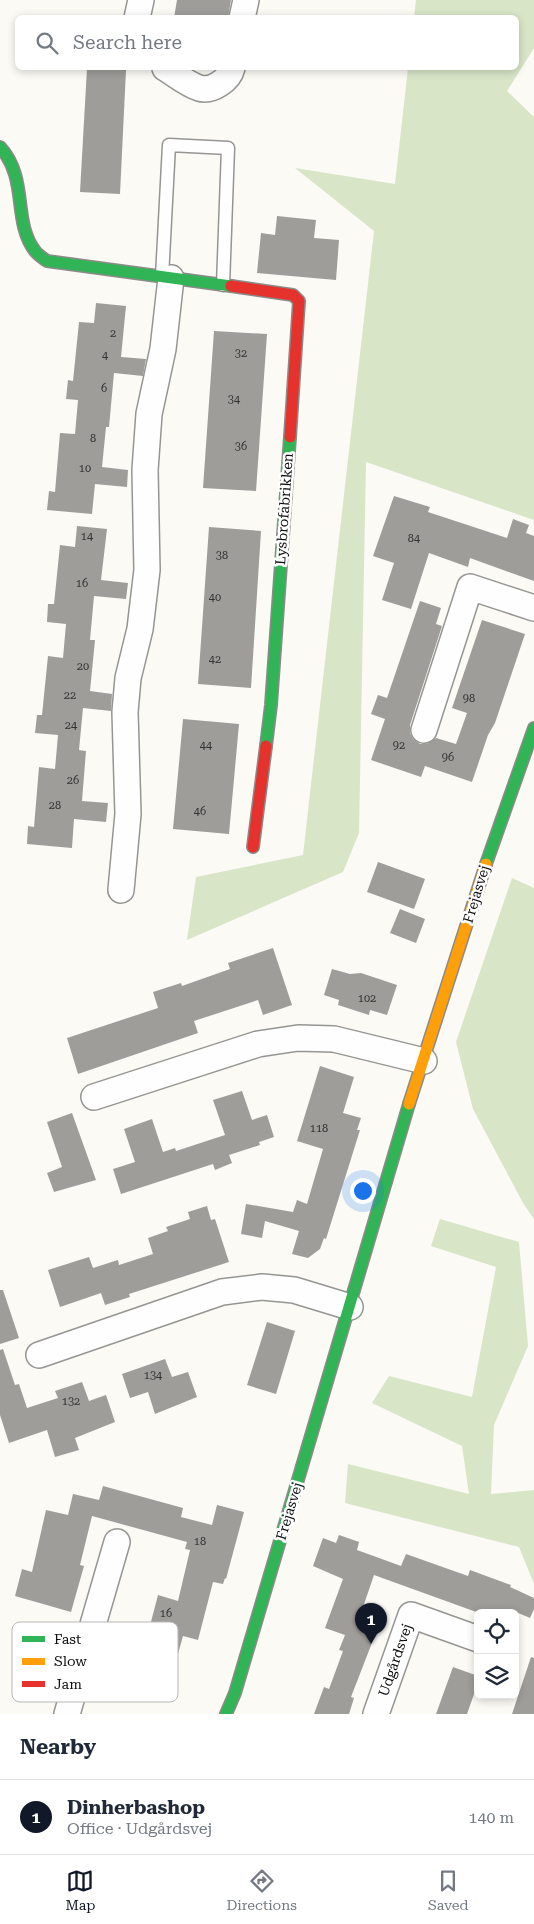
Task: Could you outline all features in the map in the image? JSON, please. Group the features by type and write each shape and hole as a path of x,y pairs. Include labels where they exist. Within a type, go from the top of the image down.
{"street":[{"path":"138,15 141,0"},
{"path":"243,15 246,0"},
{"path":"168,70 199,88 212,88 222,82 232,70"},
{"name":"Lysbrofabrikken","path":"0,147 14,165 27,231 35,251 47,260 293,295 299,301 271,705 253,847"},
{"path":"121,890 128,814 125,712 128,678 140,629 147,570 145,470 149,414 163,349 167,278"},
{"path":"424,730 470,587 534,608"},
{"name":"Frejasvej","path":"226,1714 234,1693 350,1307 410,1100 494,839 534,728"},
{"path":"94,1097 258,1044 298,1038 334,1040 424,1061"},
{"path":"39,1355 222,1292 262,1286 294,1290 350,1307"},
{"path":"94,1622 117,1542"},
{"name":"Udgårdsvej","path":"376,1714 411,1615 474,1638"}],"lane":[{"path":"167,278 169,145 228,148 223,285"}],"green space":[{"path":"416,0 534,0 534,48 507,91 534,117 534,520 366,462 359,833 343,872 187,940 196,877 303,855 374,231 295,168 395,184 408,70 519,70 519,15 414,15"},
{"path":"512,878 534,888 534,1219 523,1203 473,1109 456,1042"},
{"path":"440,1219 519,1242 528,1346 494,1425 491,1494 534,1490 534,1584 519,1547 345,1503 348,1464 469,1494 462,1446 372,1403 389,1376 472,1397 496,1267 431,1246"}],"building":[{"path":"177,0 231,0 228,15 174,15"},
{"path":"87,70 126,70 120,194 80,192"},
{"path":"277,216 316,220 314,238 339,240 336,280 257,273 261,233 275,235"},
{"path":"96,303 126,306 121,357 146,359 143,376 114,373 109,427 106,427 102,467 128,470 127,487 95,484 92,514 47,510 49,491 55,492 60,433 75,434 78,400 66,399 68,380 73,381 79,322 94,323"},
{"path":"214,331 267,334 256,491 203,488"},
{"path":"394,496 430,507 428,512 507,538 513,519 529,525 526,533 534,536 534,581 470,558 468,567 429,553 411,609 382,600 394,563 373,556"},
{"path":"77,526 107,529 101,580 128,583 126,599 94,596 90,640 95,640 90,691 112,694 111,711 83,708 79,750 86,751 82,801 108,803 106,822 74,819 72,848 27,844 28,826 34,827 39,767 55,769 58,735 35,733 37,715 42,715 48,656 63,658 66,624 47,622 48,604 54,604 60,545 75,547"},
{"path":"209,527 261,531 251,688 198,684"},
{"path":"420,601 441,608 436,624 442,626 410,725 410,733 413,739 420,744 427,744 436,738 456,744 467,713 452,708 482,620 525,634 495,723 488,735 472,782 425,766 421,777 371,760 385,719 371,714 378,695 387,698"},
{"path":"183,719 239,724 229,834 173,829"},
{"path":"378,862 425,879 414,909 367,892"},
{"path":"400,909 425,919 416,943 390,933"},
{"path":"273,948 292,1005 263,1015 258,1000 194,1021 198,1033 78,1074 67,1038 158,1008 153,992 181,983 182,986 230,969 228,963"},
{"path":"332,969 350,974 361,973 397,985 387,1015 370,1010 369,1015 338,1005 339,1000 324,995"},
{"path":"320,1066 354,1077 343,1113 361,1118 357,1130 360,1130 326,1239 324,1238 320,1249 308,1258 292,1254 299,1231 265,1221 262,1238 241,1234 246,1204 293,1212 297,1200 307,1204 323,1149 297,1141"},
{"path":"242,1091 252,1120 267,1115 274,1137 259,1142 260,1145 229,1155 232,1163 215,1170 213,1164 121,1194 113,1169 135,1162 124,1129 152,1119 163,1152 175,1148 176,1151 225,1135 213,1100"},
{"path":"72,1113 96,1180 54,1192 47,1173 62,1167 47,1122"},
{"path":"207,1206 211,1220 215,1219 229,1262 129,1294 130,1297 105,1305 101,1293 60,1307 48,1270 89,1257 93,1268 118,1260 119,1265 153,1254 148,1238 168,1231 166,1227 190,1219 188,1212"},
{"path":"0,1290 3,1290 19,1338 0,1344"},
{"path":"267,1322 295,1331 276,1394 247,1385"},
{"path":"3,1349 15,1385 19,1384 27,1408 58,1398 55,1391 82,1382 89,1401 106,1395 115,1422 75,1438 79,1450 55,1457 47,1430 9,1443 0,1415 0,1350"},
{"path":"165,1359 172,1377 188,1372 197,1397 155,1414 148,1392 130,1398 122,1374"},
{"path":"103,1486 183,1508 181,1517 212,1525 217,1505 244,1512 226,1579 223,1584 213,1582 198,1640 183,1636 178,1654 178,1622 151,1622 158,1595 178,1601 190,1550 185,1549 187,1542 92,1516 80,1565 84,1566 71,1612 15,1596 22,1569 32,1572 46,1510 68,1515 73,1494 99,1500"},
{"path":"339,1535 359,1542 357,1550 401,1566 406,1554 468,1576 470,1570 511,1585 510,1587 534,1598 534,1609 530,1618 519,1613 519,1609 474,1609 474,1611 374,1575 362,1610 382,1617 351,1697 354,1698 349,1714 314,1714 324,1687 329,1689 343,1651 339,1650 345,1635 325,1628 343,1579 313,1566 323,1538 336,1543"},
{"path":"531,1657 534,1658 534,1714 512,1714 517,1699 519,1699 519,1693"},
{"path":"453,1667 474,1675 474,1694 467,1714 436,1714"}],"traffic: fast":[{"path":"0,147 9,159 18,186 21,213 28,239 36,252 47,261 231,286"},
{"path":"266,746 271,705 290,437"},
{"path":"486,864 534,728"},
{"path":"226,1714 235,1693 409,1104"}],"traffic: slow":[{"path":"409,1104 486,864"}],"traffic: jam":[{"path":"231,286 293,295 299,301 290,437"},
{"path":"253,847 266,746"}],"place":[{"name":"Dinherbashop","path":"371,1644"}]}
